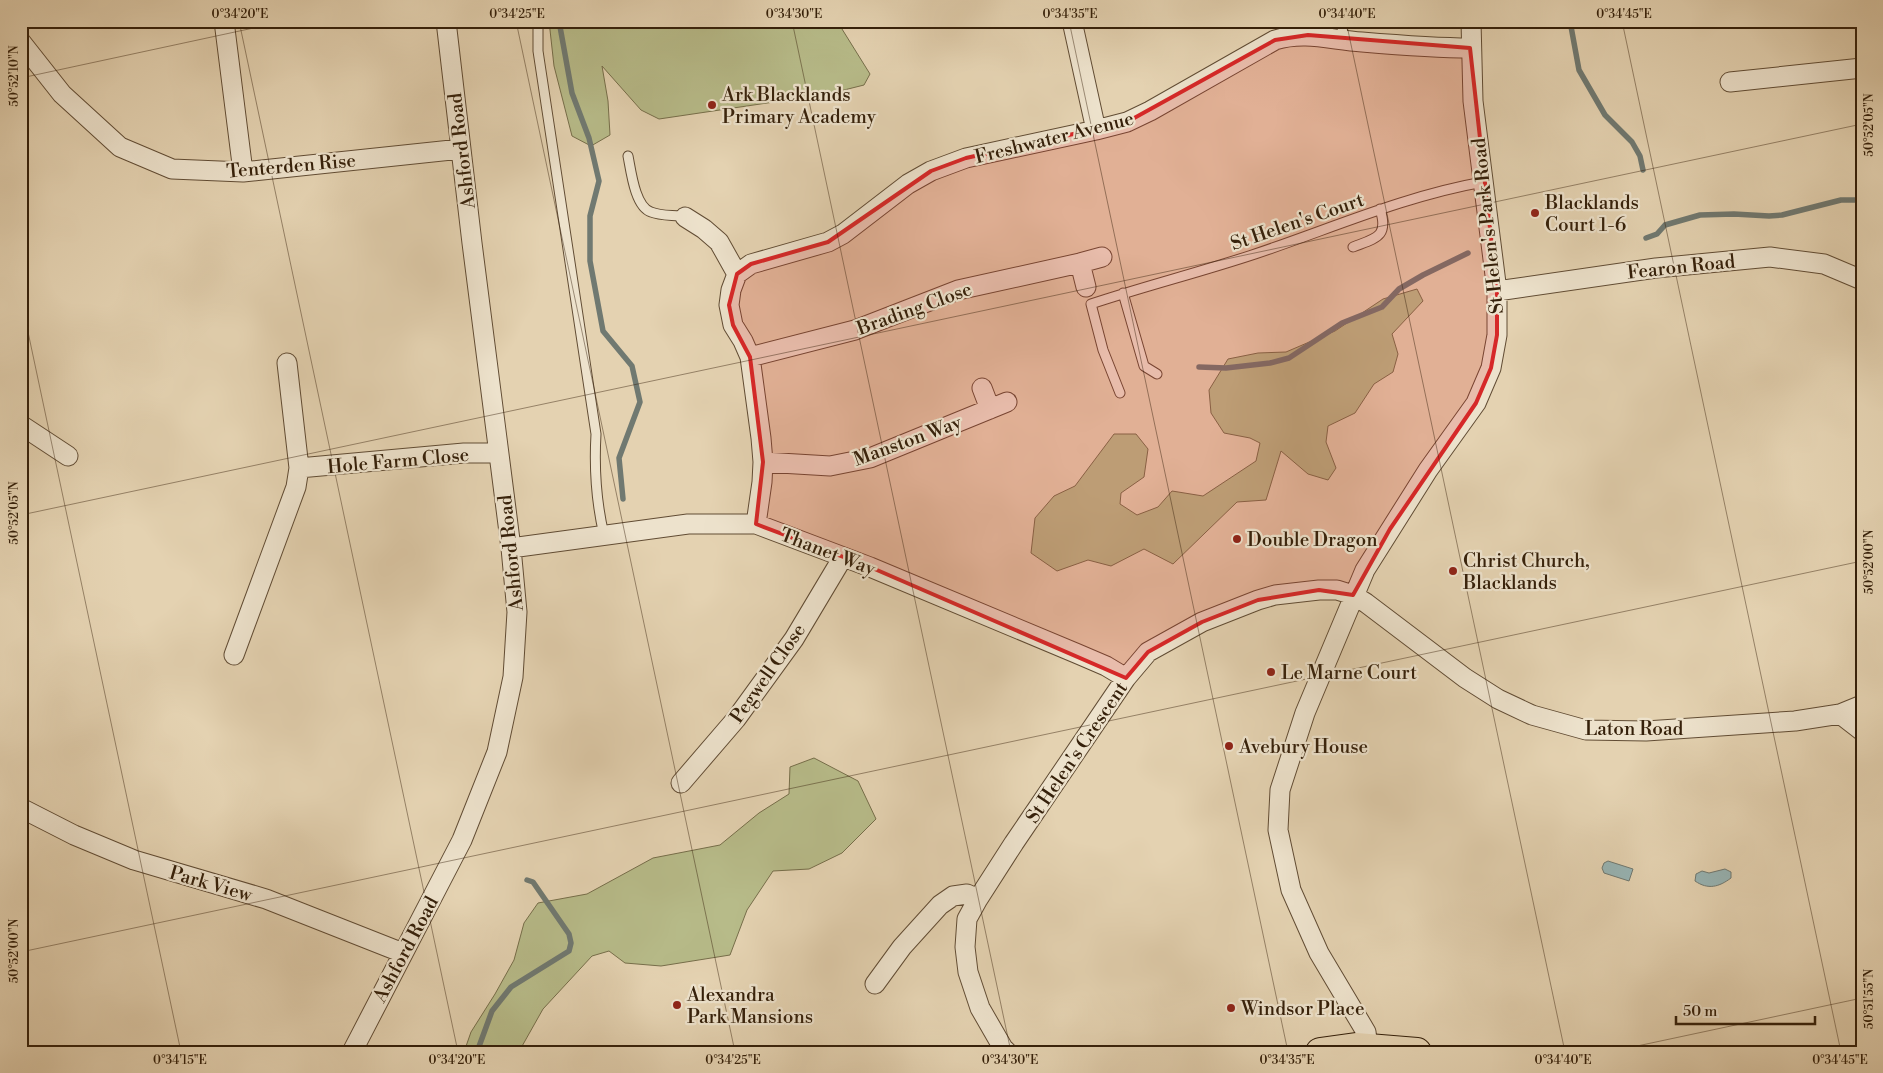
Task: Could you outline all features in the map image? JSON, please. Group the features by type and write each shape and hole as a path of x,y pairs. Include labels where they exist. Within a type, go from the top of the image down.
{"main road":[{"path":"1320,1052 1356,1047 1417,1052"}],"street":[{"path":"224,21 243,172"},
{"name":"Ashford Road","path":"352,1052 462,840 497,752 513,677 517,612 511,548 460,149 446,21"},
{"path":"1072,21 1096,130"},
{"name":"St Helen's Park Road","path":"1368,1048 1366,1032 1319,953 1291,890 1278,830 1282,782 1305,713 1365,570 1390,529 1476,402 1491,368 1497,335 1497,291 1473,102 1470,48 1471,21"},
{"name":"Freshwater Avenue","path":"737,274 751,264 828,242 843,234 908,184 931,172 966,158 1126,122 1150,111 1274,40 1290,36 1308,35 1344,40 1470,48"},
{"name":"Tenterden Rise","path":"21,42 62,94 120,147 172,170 243,172 460,149"},
{"path":"1730,82 1862,68"},
{"path":"685,217 704,228 719,242 737,274 731,290 729,305 733,325 750,357 763,462 756,524"},
{"name":"Brading Close","path":"750,357 856,330 958,290 1102,257"},
{"name":"Fearon Road","path":"1497,291 1656,268 1770,257 1824,264 1862,280"},
{"path":"1080,263 1086,286"},
{"path":"234,655 296,487 299,468 287,363"},
{"name":"Manston Way","path":"763,462 830,466 870,458 998,405 982,388"},
{"path":"21,425 68,456"},
{"name":"Hole Farm Close","path":"299,468 464,453 498,453"},
{"name":"Thanet Way","path":"511,548 688,524 756,524 870,567 1106,666 1126,678"},
{"name":"Pegwell Close","path":"681,783 742,711 794,639 843,557"},
{"name":"St Helen's Crescent","path":"1007,1052 980,1008 968,972 965,946 967,919 978,899 1126,678 1148,652 1202,622 1258,600 1275,595 1319,590 1336,590 1353,595"},
{"name":"Laton Road","path":"1353,595 1466,678 1498,699 1532,715 1586,730 1646,731 1795,721 1840,714 1862,705"},
{"path":"1840,714 1862,731"},
{"name":"Park View","path":"21,808 134,860 266,899 403,953"},
{"path":"875,984 902,948 940,906 953,896 968,894 978,899"}],"lane":[{"path":"538,21 538,51 596,434 594,463 597,508 604,535"},
{"path":"1341,21 1344,40"},
{"path":"628,156 642,206 651,212 685,217"},
{"name":"St Helen's Court","path":"1120,393 1103,350 1091,304 1254,255 1380,209 1457,187 1483,182"},
{"path":"1353,247 1377,238 1382,232 1384,222 1380,209"},
{"path":"1123,293 1144,366 1156,374"}],"highlighted area":[{"path":"1308,35 1470,48 1497,291 1497,335 1491,368 1476,403 1390,529 1353,595 1319,590 1258,600 1202,622 1148,652 1126,678 870,567 756,524 763,462 754,378 750,357 733,325 729,305 737,274 751,264 828,242 931,171 966,158 1127,122 1275,40"}],"green space":[{"name":"Ark Blacklands Primary Academy","path":"549,21 837,21 870,74 864,85 828,94 659,119 641,110 602,66 608,101 610,135 591,146 572,136 554,66"},
{"path":"1417,289 1423,301 1392,334 1398,354 1393,372 1374,384 1355,413 1328,426 1326,442 1336,468 1328,480 1308,474 1281,451 1266,500 1237,502 1173,564 1144,549 1111,566 1088,560 1057,571 1031,553 1035,518 1054,496 1075,486 1114,434 1136,434 1148,449 1144,477 1121,493 1120,504 1137,515 1158,507 1172,491 1203,496 1256,461 1260,443 1250,438 1224,433 1211,413 1209,390 1228,359 1258,353 1286,352 1335,331 1383,299"},
{"path":"814,758 858,781 876,819 842,853 809,869 773,871 747,910 730,955 661,966 625,963 609,951 592,956 543,1009 521,1048 521,1052 464,1052 471,1032 514,960 524,923 538,903 587,894 653,858 720,845 759,813 789,794 790,767"}],"water":[{"path":"1608,861 1633,869 1629,881 1604,873 1602,868 1604,863"},
{"path":"1725,869 1731,872 1731,878 1722,884 1704,886 1695,881 1696,874 1702,871 1709,873"}],"waterway":[{"path":"559,21 572,93 589,138 599,181 590,216 590,261 603,331 632,366 640,402 619,458 623,499"},
{"path":"1570,21 1579,70 1605,115 1632,142 1640,156 1643,170"},
{"path":"1646,238 1657,234 1665,225 1700,215 1782,215 1841,200 1862,200"},
{"path":"1199,367 1226,368 1270,363 1289,358 1342,323 1382,307 1399,289 1468,253"},
{"path":"477,1052 492,1011 511,987 569,951 571,943 569,934 533,882 527,880"}],"place":[{"name":"Ark Blacklands Primary Academy","path":"712,105"},
{"name":"Blacklands Court 1-6","path":"1535,213"},
{"name":"Double Dragon","path":"1237,539"},
{"name":"Christ Church, Blacklands","path":"1453,571"},
{"name":"Le Marne Court","path":"1271,672"},
{"name":"Avebury House","path":"1229,746"},
{"name":"Alexandra Park Mansions","path":"677,1005"},
{"name":"Windsor Place","path":"1231,1008"}]}
